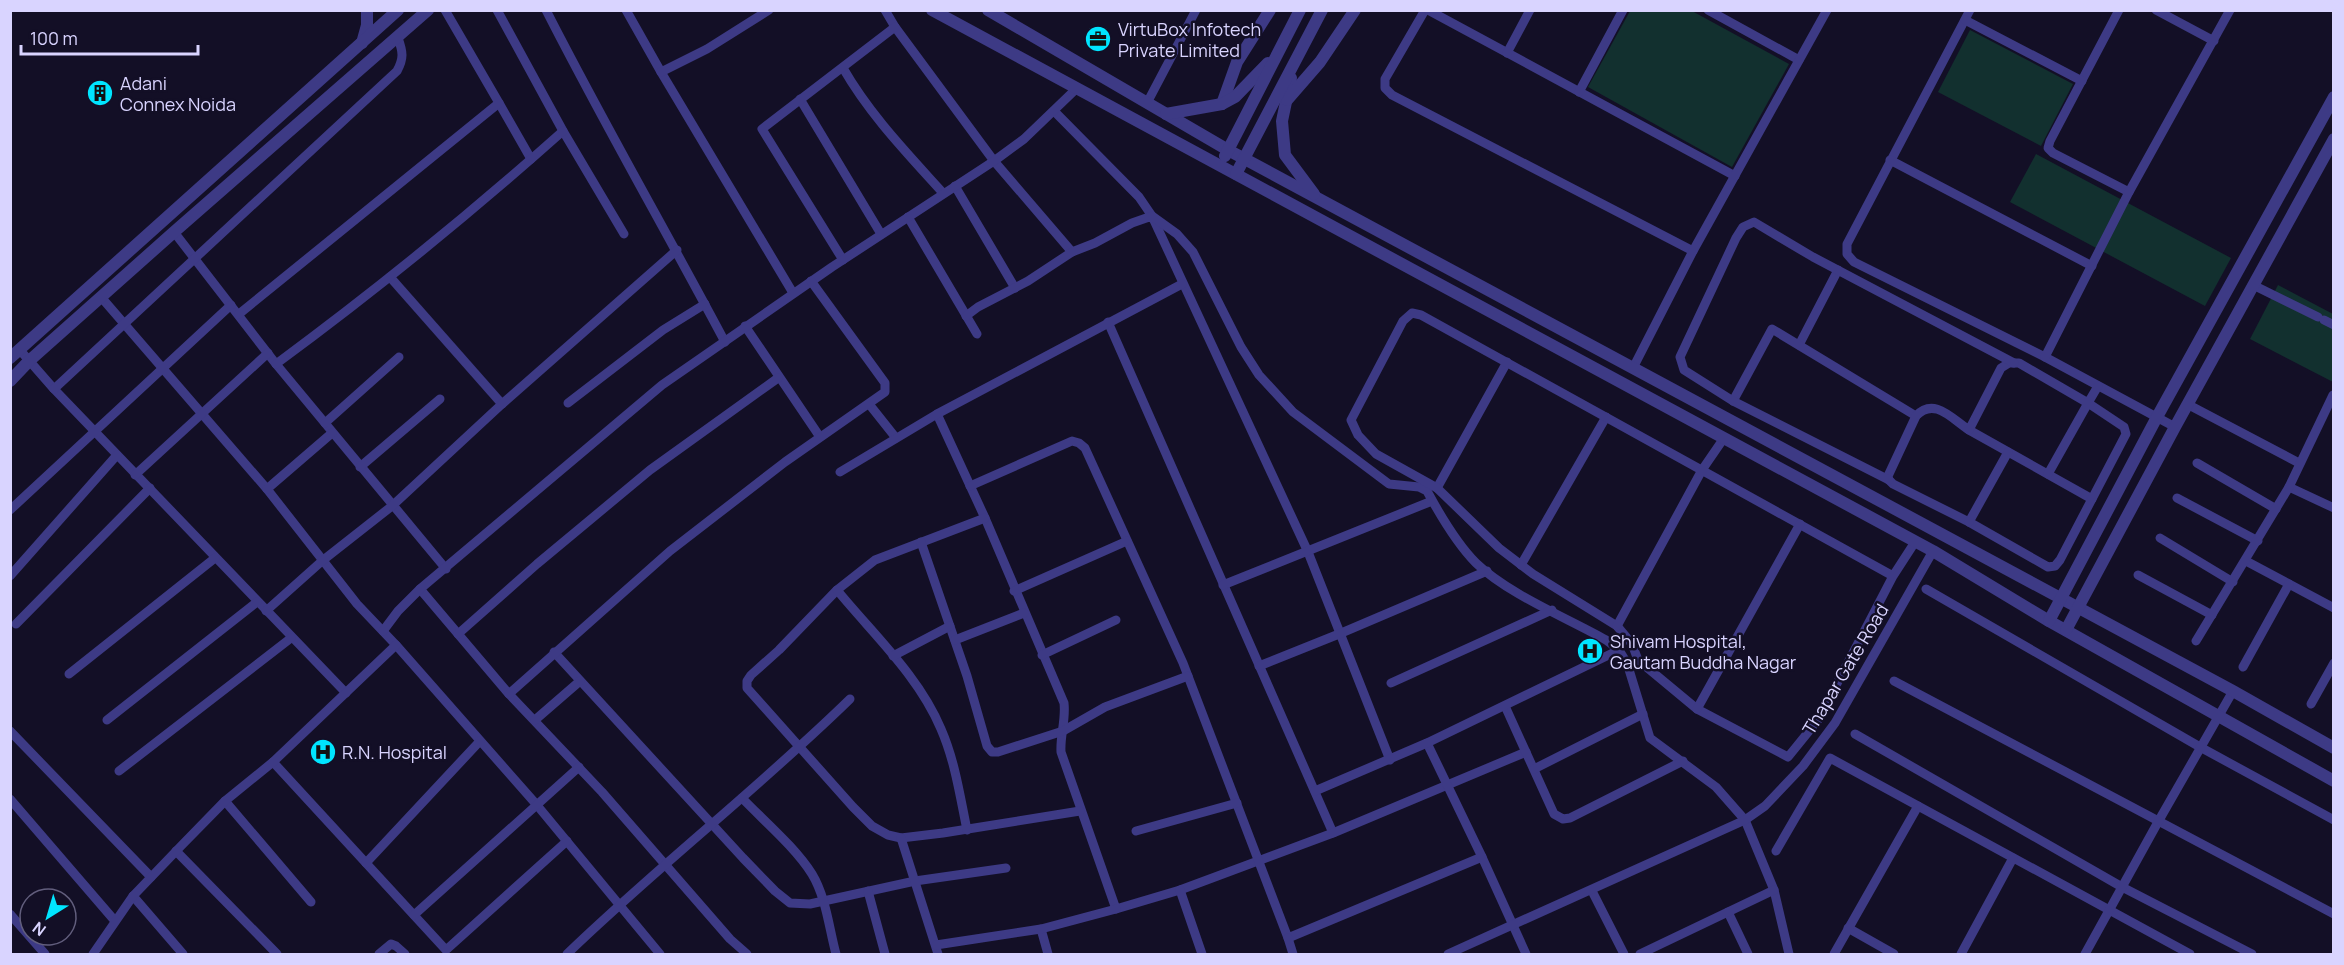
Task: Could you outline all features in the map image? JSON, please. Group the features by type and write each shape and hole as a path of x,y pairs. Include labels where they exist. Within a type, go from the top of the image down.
{"street":[{"path":"360,46 365,36 367,10"},
{"path":"346,693 135,475 29,361 15,354 398,10"},
{"path":"10,381 29,361 174,232 428,10"},
{"path":"445,10 531,159"},
{"path":"497,10 563,131 624,234"},
{"path":"546,10 595,106 677,250 725,342"},
{"path":"626,10 793,293"},
{"path":"661,72 707,49 769,10"},
{"path":"885,10 895,27 994,161 1072,252"},
{"path":"932,10 1933,551 2049,621 2334,781"},
{"path":"988,10 1228,150 2062,598 2334,748"},
{"path":"1148,103 1197,10"},
{"path":"1221,104 1237,62 1270,10"},
{"path":"1220,165 1300,10"},
{"path":"1236,174 1322,10"},
{"path":"1286,101 1320,62 1355,10"},
{"path":"1693,251 1392,95 1385,88 1385,79 1426,10 1735,176"},
{"path":"1507,53 1530,10"},
{"path":"1578,92 1623,10"},
{"path":"1708,10 1799,60"},
{"path":"1633,368 1693,251 1827,10"},
{"path":"1970,10 1847,244 1847,254 1854,262 2045,357 2175,427"},
{"path":"2119,10 2048,148 2053,153 2129,192"},
{"path":"2156,10 2214,40"},
{"path":"2045,357 2129,192 2230,10"},
{"path":"1965,20 2082,81"},
{"path":"843,260 762,129 895,27"},
{"path":"54,389 397,71 403,60 403,51 398,38"},
{"path":"1166,114 1221,104 1235,97 1276,54"},
{"path":"1294,62 1282,121 1285,155 1317,198"},
{"path":"843,68 880,123 943,194"},
{"path":"383,631 398,611 420,589 662,386 793,293 1024,140 1076,89"},
{"path":"2049,621 2157,417 2334,98"},
{"path":"800,99 881,234"},
{"path":"239,314 499,104"},
{"path":"1054,111 1139,197 1152,216 1308,552 1390,760"},
{"path":"276,364 390,277 492,194 563,131"},
{"path":"2066,630 2080,608 2187,404 2334,139"},
{"path":"1890,160 2092,266"},
{"path":"955,186 1015,288"},
{"path":"966,316 1072,252 1095,243 1132,223 1152,216"},
{"path":"1152,216 1177,234 1193,252 1241,347 1259,375 1293,412 1389,484 1419,487 1427,491 1455,538 1476,563 1512,588 1606,640 1619,650 1627,663 1650,738 1716,787 1745,820 1774,890 1789,954"},
{"path":"908,217 976,334"},
{"path":"1969,430 2001,368 2010,363 2014,363 2019,363 2124,427 2126,434 2055,566 2048,567 1970,522 1733,401 1683,370 1680,357 1743,227 1754,222 1838,270 2014,363"},
{"path":"174,232 276,364 446,569"},
{"path":"266,611 322,561 392,506 502,404 677,250"},
{"path":"1799,345 1838,270"},
{"path":"390,277 502,404"},
{"path":"509,694 670,550 820,437 885,392 885,383 811,281"},
{"path":"840,472 937,414 1182,284"},
{"path":"2253,285 2334,325"},
{"path":"101,297 267,489 357,604 536,804 660,954"},
{"path":"568,403 663,330 705,304"},
{"path":"10,510 231,305"},
{"path":"1893,576 1421,315 1412,313 1403,321 1351,420 1358,435 1376,454 1437,488 1499,549 1617,626 1632,644 1638,660 1697,709 1788,757 1818,720 1893,576 1915,542"},
{"path":"1108,322 1333,833"},
{"path":"745,326 820,437"},
{"path":"1733,401 1772,329 1916,416"},
{"path":"135,475 268,353"},
{"path":"325,423 399,357"},
{"path":"1437,488 1507,362"},
{"path":"458,634 537,564 650,471 778,378"},
{"path":"1651,399 1660,382"},
{"path":"2048,474 2098,386"},
{"path":"2196,641 2234,582 2289,487 2333,395"},
{"path":"360,467 440,399"},
{"path":"869,404 896,438"},
{"path":"2187,404 2299,463"},
{"path":"1888,480 1916,416 1923,409 1931,406 2092,499"},
{"path":"937,414 985,518 1014,591 1064,703 1066,716 1061,752 1116,909"},
{"path":"1521,565 1606,417"},
{"path":"267,489 332,433"},
{"path":"1617,626 1702,470 1724,438"},
{"path":"970,486 1072,441 1084,448 1188,676 1293,954"},
{"path":"1970,522 2008,452"},
{"path":"10,576 117,455"},
{"path":"2197,463 2276,509"},
{"path":"2289,487 2334,508"},
{"path":"16,624 150,488"},
{"path":"2177,498 2258,541"},
{"path":"1223,585 1432,501"},
{"path":"985,518 875,560 837,590 747,681 747,688 872,826 888,835 901,838 967,830 1080,811"},
{"path":"1697,709 1800,524"},
{"path":"2160,538 2234,582"},
{"path":"1014,591 1127,541"},
{"path":"921,542 955,640 987,746 992,752 1063,731 1105,707 1188,676"},
{"name":"Thapar Gate Road","path":"1448,954 1515,926 1745,820 1765,806 1795,774 1835,723 1933,551"},
{"path":"69,674 215,558"},
{"path":"2246,561 2334,608"},
{"path":"1259,666 1487,571"},
{"path":"2138,575 2212,615"},
{"path":"2243,668 2289,585"},
{"path":"420,589 509,694 579,767 730,939 747,954"},
{"path":"1926,589 2200,747 2334,820"},
{"path":"837,590 917,687 941,727 953,759 967,830"},
{"path":"107,720 257,602"},
{"path":"1391,683 1552,610"},
{"path":"955,640 1024,613"},
{"path":"1042,655 1116,620"},
{"path":"893,656 950,626"},
{"path":"119,771 291,638"},
{"path":"93,954 134,896 225,801 273,762 396,645"},
{"path":"1315,791 1427,743 1619,650"},
{"path":"554,652 712,824 775,891 790,903 810,904 915,881 1006,868"},
{"path":"2311,704 2334,663"},
{"path":"536,720 580,681"},
{"path":"1894,681 2334,914"},
{"path":"2085,954 2233,691"},
{"path":"567,954 618,905 800,748 850,699"},
{"path":"1505,706 1554,814 1563,819 1570,818 1683,761"},
{"path":"1534,769 1643,714"},
{"path":"10,731 151,877"},
{"path":"1855,734 2122,887 2252,954"},
{"path":"366,863 480,741"},
{"path":"1427,743 1515,926 1526,954"},
{"path":"901,838 937,950 1041,929 1179,890 1333,833 1526,752"},
{"path":"1776,851 1830,758 2190,954"},
{"path":"273,762 446,950 567,841"},
{"path":"414,915 579,767"},
{"path":"742,798 799,857 812,874 823,901 836,954"},
{"path":"10,799 116,921"},
{"path":"225,801 311,902"},
{"path":"1136,831 1237,803"},
{"path":"1834,954 1918,806"},
{"path":"176,851 277,954"},
{"path":"1288,938 1482,857"},
{"path":"1961,954 2013,858"},
{"path":"1179,890 1202,954"},
{"path":"1640,954 1774,890"},
{"path":"868,891 885,954"},
{"path":"1592,891 1624,954"},
{"path":"134,896 183,954"},
{"path":"1728,912 1748,954"},
{"path":"10,914 45,954"},
{"path":"1848,928 1894,954"},
{"path":"1041,929 1048,954"},
{"path":"379,954 392,944 405,954"}],"green space":[{"path":"1630,11 1692,11 1789,64 1732,167 1588,87"},
{"path":"1970,30 2073,84 2041,146 1938,92"},
{"path":"2036,154 2231,258 2205,306 2010,202"},
{"path":"2278,285 2333,314 2333,382 2250,339"}],"place":[{"name":"VirtuBox Infotech Private Limited","path":"1098,39"},
{"name":"Adani Connex Noida","path":"100,93"},
{"name":"Shivam Hospital, Gautam Buddha Nagar","path":"1590,651"},
{"name":"R.N. Hospital","path":"323,752"}]}
